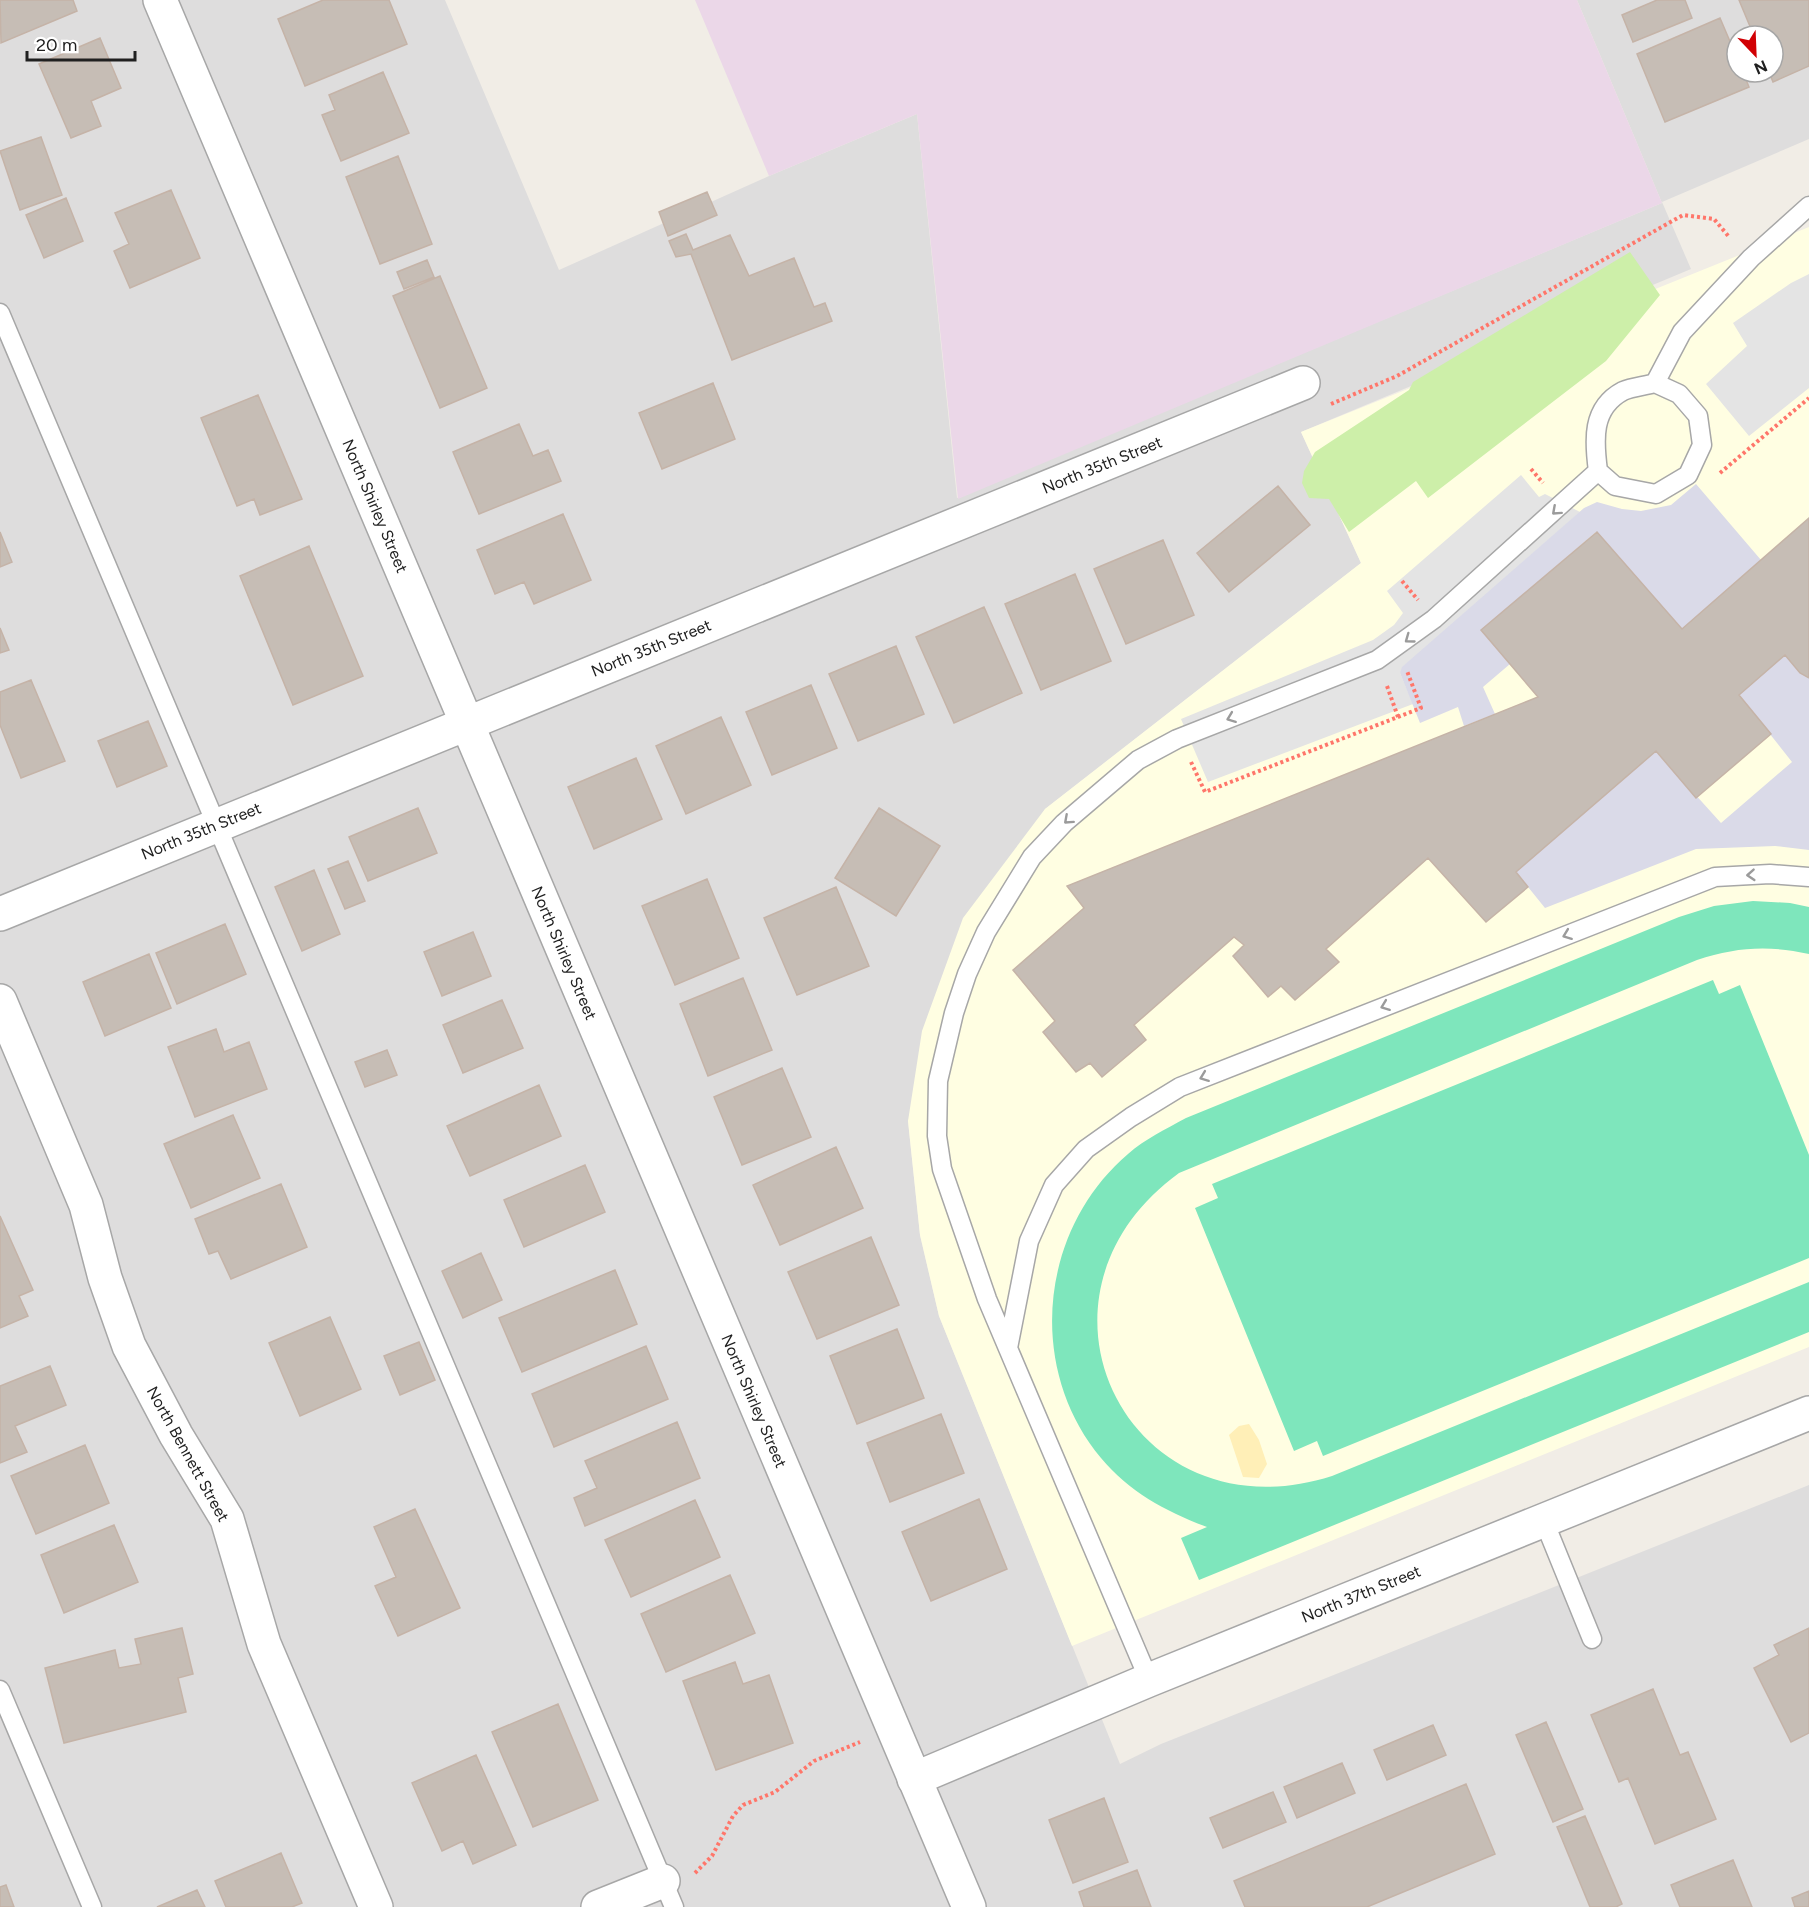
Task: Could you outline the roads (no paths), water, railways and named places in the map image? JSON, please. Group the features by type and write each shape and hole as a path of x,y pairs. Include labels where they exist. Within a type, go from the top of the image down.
{"street":[{"name":"North Shirley Street","path":"160,0 969,1907"},
{"name":"North 35th Street","path":"0,914 467,723 1313,395"},
{"name":"North Bennett Street","path":"0,1001 86,1205 105,1278 129,1346 176,1435 227,1519 264,1644 376,1907"},
{"name":"North 37th Street","path":"914,1779 1149,1680 1809,1413"},
{"path":"598,1907 668,1893"}],"lane":[{"path":"1655,383 1682,332 1751,258 1809,206"},
{"path":"0,313 668,1893"},
{"path":"1655,383 1678,394 1698,416 1702,445 1688,475 1656,494 1615,486 1598,471 1594,437 1601,411 1623,392 1655,383"},
{"path":"1149,1680 1008,1348 942,1169 937,1136 938,1081 954,1013 986,932 1032,857 1064,823 1138,760 1177,739 1377,660 1434,619 1598,471"},
{"path":"1008,1348 1029,1241 1054,1185 1086,1149 1180,1087 1715,877 1770,874 1809,877"},
{"path":"1544,1521 1592,1639"},
{"path":"0,1690 92,1907"}]}
